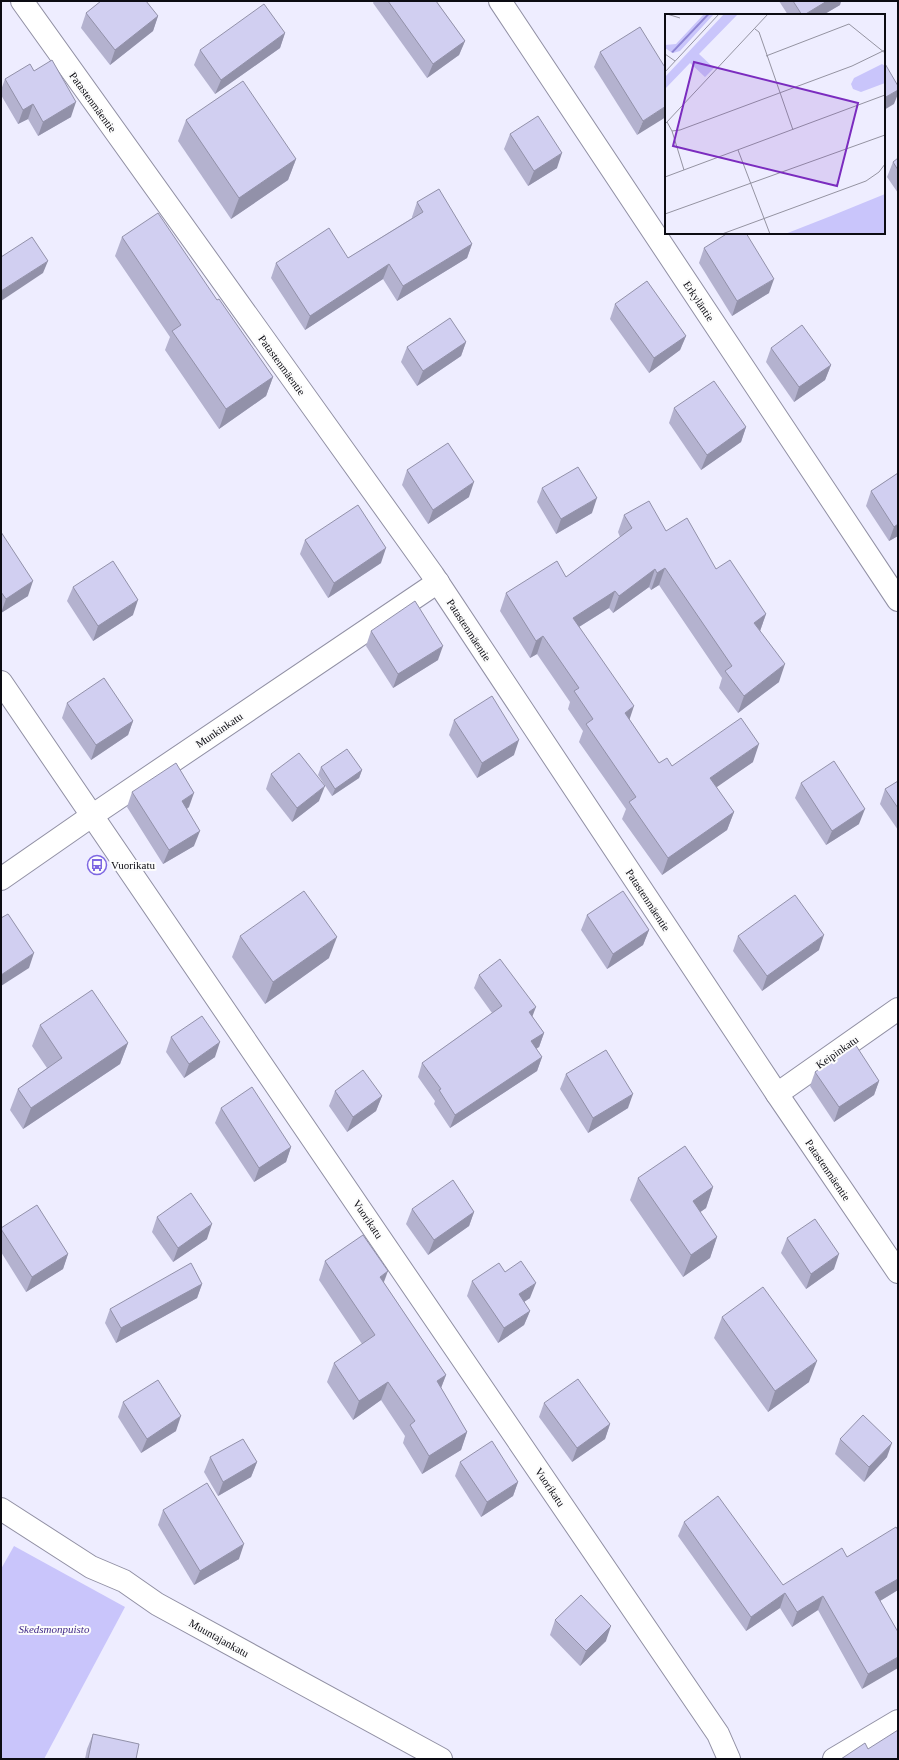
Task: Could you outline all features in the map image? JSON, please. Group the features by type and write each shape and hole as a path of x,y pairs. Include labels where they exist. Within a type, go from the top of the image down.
{"street":[{"name":"Patastenmäentie","path":"22,1 438,582 776,1094 898,1272"},
{"name":"Erkyläntie","path":"500,1 898,600"},
{"name":"Munkinkatu","path":"1,879 93,815 438,582"},
{"name":"Vuorikatu","path":"1,682 718,1734 730,1759"},
{"name":"Keipinkatu","path":"776,1094 898,1009"},
{"name":"Muuntajankatu","path":"1,1509 91,1566 124,1581 157,1604 442,1759"},
{"path":"834,1759 898,1721"}],"green space":[{"name":"Skedsmonpuisto","path":"14,1546 125,1607 44,1759 1,1759 1,1569"}],"building":[{"path":"101,1 146,1 158,16 115,50 86,13"},
{"path":"388,1 436,1 465,41 433,64"},
{"path":"793,1 827,1 806,14 801,14"},
{"path":"264,4 285,33 221,80 200,50"},
{"path":"640,27 665,67 665,107 643,121 600,52"},
{"path":"52,60 76,102 43,122 33,104 23,110 5,79 30,64 34,71"},
{"path":"885,64 898,86 898,90 885,97"},
{"path":"243,81 296,159 239,198 186,120"},
{"path":"538,116 562,153 534,171 510,134"},
{"path":"898,158 898,170 893,162"},
{"path":"439,189 472,244 403,286 389,264 310,316 276,263 329,228 348,258 423,212 417,202"},
{"path":"158,213 217,300 219,299 273,377 226,409 172,331 181,325 122,237"},
{"path":"726,234 747,234 774,279 737,301 704,248"},
{"path":"32,237 48,261 1,291 1,257"},
{"path":"647,281 686,336 654,358 615,304"},
{"path":"450,318 466,342 423,371 407,347"},
{"path":"802,325 831,365 799,387 771,348"},
{"path":"714,381 746,427 707,455 674,408"},
{"path":"448,443 474,482 433,510 407,470"},
{"path":"578,467 597,498 561,519 542,488"},
{"path":"898,473 898,524 894,527 871,491"},
{"path":"649,501 666,531 687,518 716,569 730,560 766,614 754,623 785,664 744,696 725,671 732,666 665,568 657,573 655,569 619,596 615,591 573,618 634,706 625,713 659,763 667,758 672,766 741,718 759,744 710,778 734,812 668,858 629,802 636,797 586,724 593,719 574,691 579,688 543,636 536,641 506,593 557,561 566,577 632,528 624,515"},
{"path":"358,505 386,548 334,583 305,540"},
{"path":"1,532 33,581 6,599 1,592"},
{"path":"113,561 138,600 98,626 73,587"},
{"path":"415,601 443,646 398,674 371,631"},
{"path":"104,678 133,721 96,745 67,703"},
{"path":"492,696 519,740 482,763 454,720"},
{"path":"347,749 362,770 335,789 321,767"},
{"path":"299,753 325,786 297,808 271,774"},
{"path":"834,761 865,809 832,831 801,783"},
{"path":"176,763 194,793 182,801 200,831 169,850 132,792"},
{"path":"898,781 898,808 885,789"},
{"path":"304,891 337,937 273,982 240,936"},
{"path":"623,891 649,930 613,954 587,915"},
{"path":"795,895 824,935 767,976 738,936"},
{"path":"8,914 34,953 1,975 1,918"},
{"path":"500,959 536,1007 529,1012 544,1033 531,1041 542,1057 455,1115 439,1090 441,1089 422,1063 502,1006 479,975"},
{"path":"92,990 128,1043 31,1108 18,1089 62,1058 40,1025"},
{"path":"202,1016 220,1042 189,1064 171,1037"},
{"path":"855,1044 879,1081 839,1107 815,1072"},
{"path":"606,1050 633,1094 593,1118 566,1074"},
{"path":"363,1070 382,1096 353,1117 335,1091"},
{"path":"252,1087 291,1147 259,1168 221,1108"},
{"path":"685,1146 713,1187 693,1201 717,1237 691,1255 638,1178"},
{"path":"453,1180 474,1212 434,1240 412,1209"},
{"path":"191,1193 212,1224 178,1248 157,1217"},
{"path":"37,1205 68,1254 32,1277 1,1228"},
{"path":"815,1219 839,1254 811,1274 787,1238"},
{"path":"363,1235 388,1271 380,1277 446,1375 437,1381 467,1432 429,1456 410,1425 415,1421 388,1382 359,1401 334,1363 375,1335 325,1261"},
{"path":"521,1261 536,1283 519,1294 530,1311 504,1328 472,1281 499,1263 505,1272"},
{"path":"191,1263 202,1284 121,1328 110,1309"},
{"path":"763,1287 817,1361 775,1391 722,1317"},
{"path":"578,1379 610,1424 577,1448 544,1403"},
{"path":"158,1380 181,1416 147,1439 123,1402"},
{"path":"863,1415 892,1443 869,1467 840,1439"},
{"path":"243,1439 257,1462 223,1482 210,1457"},
{"path":"492,1441 518,1482 487,1502 460,1462"},
{"path":"207,1483 244,1544 200,1571 163,1510"},
{"path":"718,1496 783,1585 842,1548 847,1557 896,1527 898,1530 898,1579 875,1592 898,1632 898,1657 868,1674 823,1596 797,1612 785,1593 751,1617 684,1522"},
{"path":"581,1595 611,1626 586,1651 555,1620"},
{"path":"898,1730 898,1759 841,1759 865,1743 868,1749"},
{"path":"93,1734 139,1744 136,1759 88,1759"}],"place":[{"name":"Vuorikatu","path":"97,865"}]}
